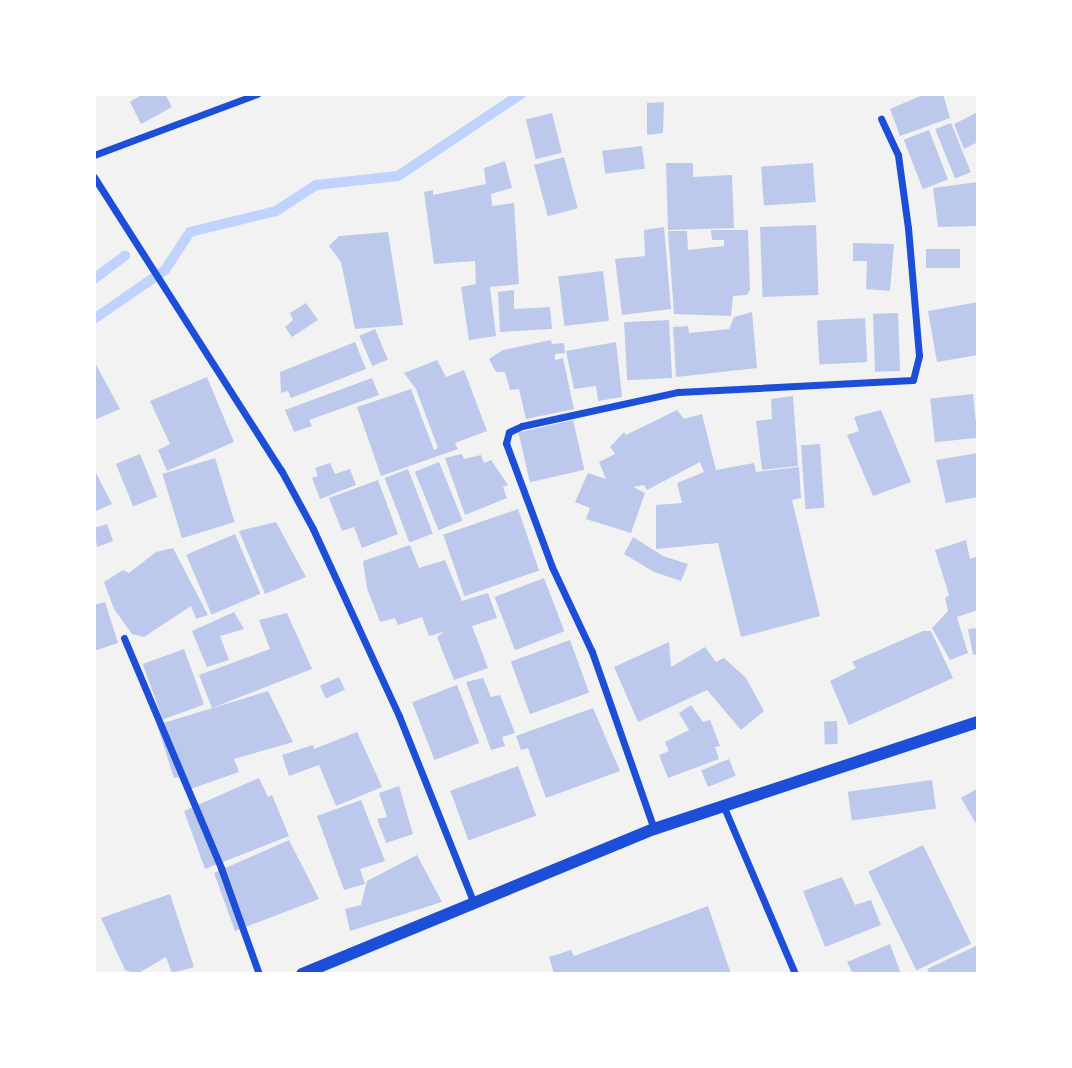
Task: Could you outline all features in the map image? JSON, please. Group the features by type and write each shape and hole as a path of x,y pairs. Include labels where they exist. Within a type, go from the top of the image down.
{"street":[{"path":"94,155 257,94"},
{"path":"654,829 593,652 552,567 506,443 509,432 522,426 678,392 914,380 919,356 908,228 898,155 881,119"},
{"path":"94,177 150,262 313,529 399,716 473,901"},
{"path":"124,638 221,868 259,974"},
{"path":"302,974 473,901 654,829 978,722"},
{"path":"723,805 794,974"}],"building":[{"path":"143,94 165,94 172,107 141,124 130,102"},
{"path":"925,94 943,94 950,118 900,136 890,109"},
{"path":"664,102 663,133 647,135 647,103"},
{"path":"978,112 978,142 964,149 954,124"},
{"path":"552,113 562,153 536,159 526,120"},
{"path":"951,123 971,172 955,179 935,129"},
{"path":"929,130 948,179 923,189 904,140"},
{"path":"642,146 645,169 605,174 602,151"},
{"path":"564,157 578,208 548,216 534,165"},
{"path":"505,161 512,188 491,194 492,206 514,203 519,284 490,287 496,336 469,340 461,287 476,284 475,261 434,264 424,192 433,190 433,195 486,184 484,168"},
{"path":"666,163 693,163 693,177 732,175 734,228 668,230"},
{"path":"813,163 816,202 764,206 761,167"},
{"path":"978,182 978,226 938,227 933,188"},
{"path":"816,225 818,295 762,297 760,227"},
{"path":"664,227 671,309 622,315 615,259 645,256 644,230"},
{"path":"711,230 748,230 750,290 747,295 733,296 731,316 674,314 668,231 687,231 688,250 724,246 724,240 712,240"},
{"path":"388,232 403,325 355,329 341,262 329,246 339,236"},
{"path":"853,243 894,244 890,291 866,289 867,261 853,261"},
{"path":"926,249 960,249 960,268 926,268"},
{"path":"603,271 609,321 564,326 558,276"},
{"path":"514,290 514,309 550,307 552,329 500,332 498,292"},
{"path":"978,302 978,355 937,362 928,311"},
{"path":"306,303 318,320 292,337 285,327 293,320 290,313"},
{"path":"752,312 757,368 676,377 673,327 688,326 689,333 729,329 734,317"},
{"path":"898,313 900,371 875,372 873,314"},
{"path":"865,318 867,362 819,364 817,321"},
{"path":"669,320 672,378 627,380 624,322"},
{"path":"375,329 388,359 372,366 359,336"},
{"path":"551,340 552,344 564,343 565,353 555,354 555,360 563,358 574,409 526,419 519,389 510,390 505,372 496,372 489,359 503,350"},
{"path":"355,342 366,369 291,398 288,391 281,393 280,372"},
{"path":"616,342 622,397 598,401 596,386 574,389 566,351"},
{"path":"437,360 446,377 464,370 487,431 455,443 458,449 381,476 357,407 411,389 434,450 438,448 416,389 404,373"},
{"path":"94,361 120,409 94,420"},
{"path":"207,377 234,442 167,471 158,450 170,444 150,401"},
{"path":"372,378 379,395 309,420 312,426 294,432 285,410"},
{"path":"973,394 978,438 935,442 930,398"},
{"path":"793,396 798,466 762,470 756,421 772,419 771,399"},
{"path":"677,410 684,419 702,414 716,470 754,463 756,472 799,467 801,498 792,500 820,616 741,637 718,543 656,549 656,505 682,503 677,483 704,472 700,462 647,490 644,485 633,487 645,493 631,533 586,519 590,508 575,502 588,473 606,479 599,462 615,454 610,447 624,432 626,435"},
{"path":"881,410 911,482 873,496 847,435 859,431 854,417"},
{"path":"573,420 584,470 530,482 518,433"},
{"path":"820,444 824,508 806,509 801,445"},
{"path":"978,453 978,497 946,503 936,460"},
{"path":"140,454 157,497 133,506 116,464"},
{"path":"462,454 464,459 481,455 484,463 491,460 508,485 503,487 507,498 465,515 445,458"},
{"path":"215,458 235,522 182,538 162,474"},
{"path":"439,462 463,520 438,530 415,472"},
{"path":"330,463 335,474 350,469 356,485 320,499 312,478 318,476 315,468"},
{"path":"94,469 112,504 94,512"},
{"path":"408,469 433,533 409,542 385,478"},
{"path":"378,480 398,534 362,548 354,527 342,531 329,498"},
{"path":"518,509 539,570 464,596 443,535"},
{"path":"276,522 306,577 265,594 239,531"},
{"path":"107,524 113,541 97,547 94,528"},
{"path":"235,534 260,594 212,615 186,555"},
{"path":"633,537 663,556 688,564 681,581 654,572 624,554"},
{"path":"966,540 970,559 978,556 978,610 957,617 968,653 950,660 932,628 948,611 945,598 949,595 935,550"},
{"path":"410,545 419,568 445,560 462,601 488,593 497,618 472,626 488,668 454,680 437,637 444,632 429,636 422,617 398,625 395,618 380,622 367,588 363,561"},
{"path":"173,548 208,615 196,619 191,606 144,637 132,634 114,609 104,582 123,570 129,573 156,552"},
{"path":"544,578 564,631 515,650 495,597"},
{"path":"105,602 118,643 94,651 94,605"},
{"path":"234,612 244,629 220,636 229,660 207,667 192,631"},
{"path":"287,613 312,669 212,708 199,675 270,649 259,620"},
{"path":"978,628 978,654 973,655 968,629"},
{"path":"923,631 931,631 953,678 849,725 830,681 856,668 852,662"},
{"path":"570,640 589,693 530,714 511,662"},
{"path":"669,642 671,667 705,647 716,662 724,658 746,678 764,711 741,730 707,690 638,722 614,667"},
{"path":"184,649 204,704 163,719 143,664"},
{"path":"339,677 345,690 326,699 320,686"},
{"path":"483,678 491,697 500,695 515,733 502,737 505,746 491,750 466,682"},
{"path":"457,685 479,743 434,760 412,702"},
{"path":"268,691 293,742 234,759 239,772 185,791 179,777 174,778 157,725"},
{"path":"691,705 703,722 710,720 720,746 715,747 719,759 668,778 659,755 669,751 665,742 689,730 679,713"},
{"path":"593,708 620,771 546,798 528,748 521,750 516,736"},
{"path":"824,721 837,721 838,744 825,744"},
{"path":"357,732 382,787 336,806 319,765 289,776 282,755 313,745 314,749"},
{"path":"729,759 736,776 708,787 701,770"},
{"path":"518,766 536,816 468,840 450,791"},
{"path":"259,778 268,797 272,795 289,836 205,869 184,811"},
{"path":"932,780 936,809 852,821 848,792"},
{"path":"399,786 413,834 386,843 377,819 387,817 379,793"},
{"path":"978,788 978,827 961,798"},
{"path":"361,800 385,861 360,869 365,884 344,890 317,816"},
{"path":"289,840 319,899 235,931 214,873"},
{"path":"923,845 971,944 916,971 868,872"},
{"path":"417,855 442,902 350,931 345,909 361,905 367,881"},
{"path":"842,877 855,905 871,900 881,925 825,947 803,891"},
{"path":"170,894 194,967 172,973 166,957 137,974 125,970 101,918"},
{"path":"708,906 731,974 554,974 549,957 571,950 574,956"},
{"path":"890,944 901,974 853,974 847,962"},
{"path":"978,945 978,974 930,974 927,969"}],"waterway":[{"path":"94,319 165,270 190,232 276,211 316,185 398,176 521,94"},
{"path":"94,279 125,256"}]}
